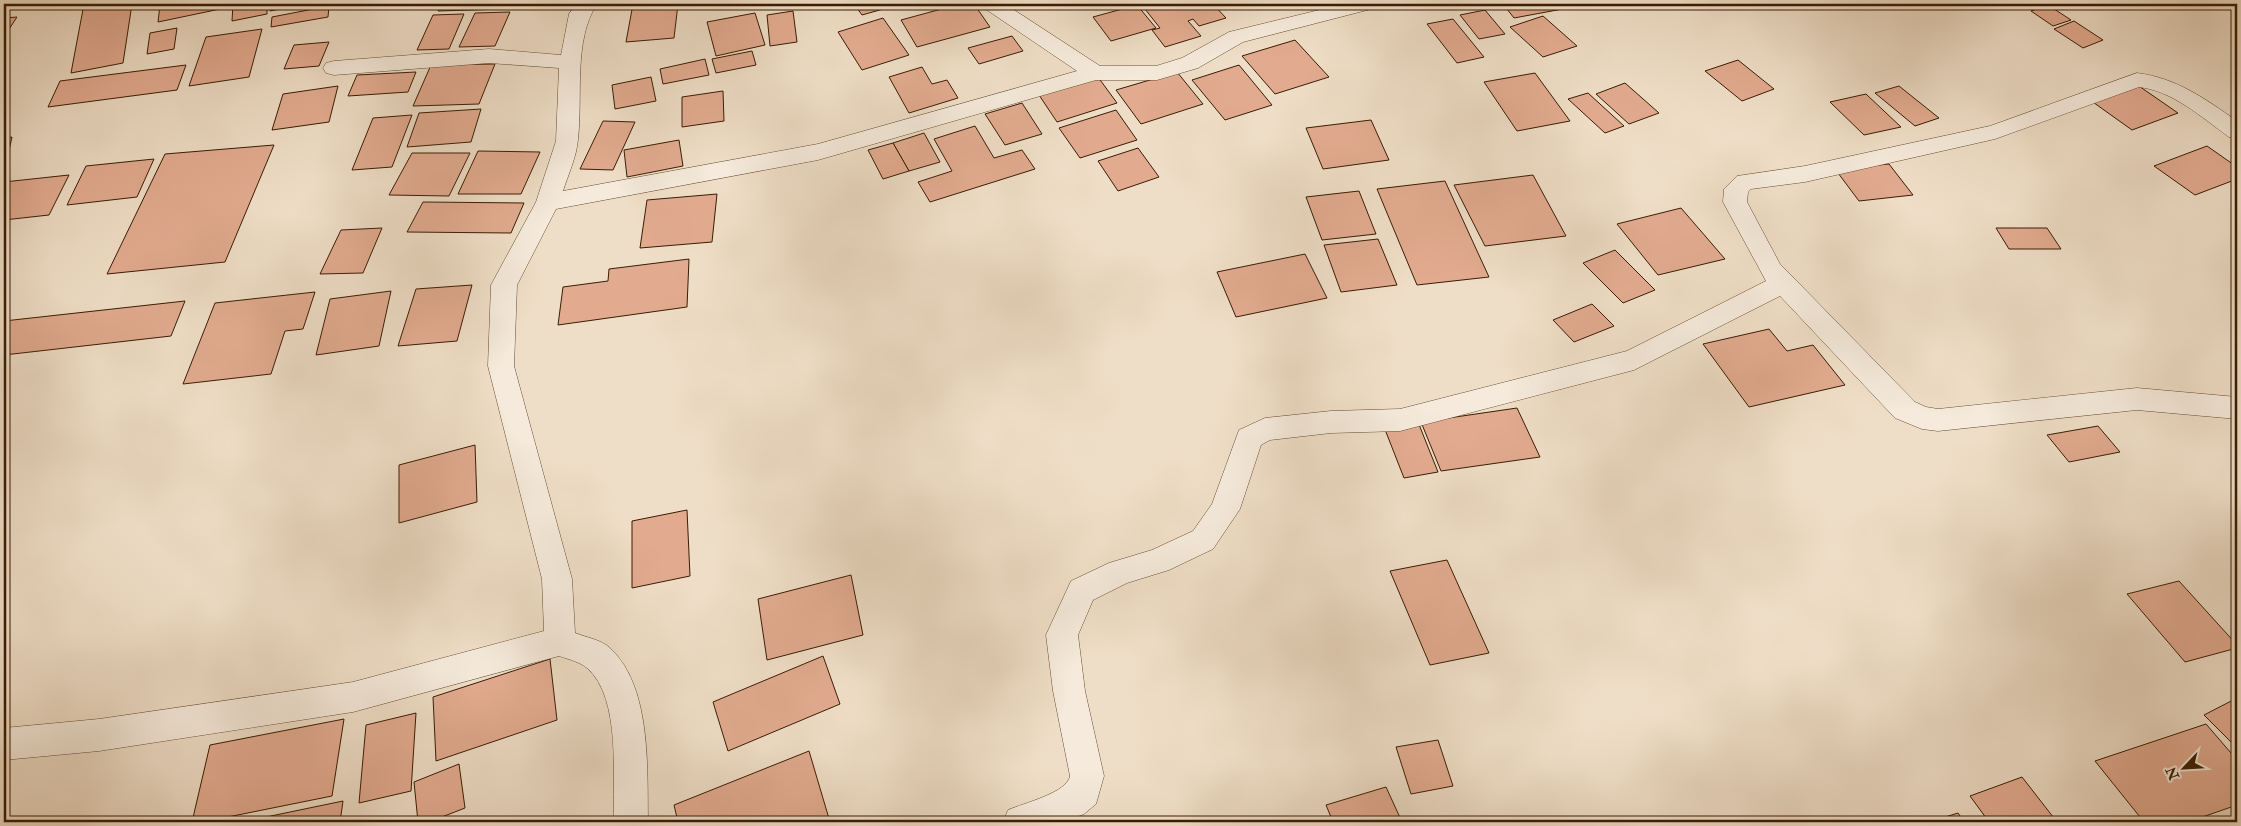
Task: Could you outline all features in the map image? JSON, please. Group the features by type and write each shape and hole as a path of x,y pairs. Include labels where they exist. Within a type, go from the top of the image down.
{"street":[{"path":"560,640 557,580 501,366 504,285 548,202 567,141 570,62 579,14 587,4"},
{"path":"991,4 1095,73"},
{"path":"548,202 818,152 1095,73 1157,73 1190,63 1236,37 1368,4"},
{"path":"334,68 489,56 570,62"},
{"path":"2237,132 2183,96 2148,80 2137,80 1995,132 1805,174 1744,182 1736,189 1734,202 1771,270 1904,410 1922,418 1938,420 2137,399 2237,408"},
{"path":"1020,822 1072,802 1084,792 1087,776 1069,691 1062,635 1082,591 1120,572 1158,561 1203,540 1225,509 1248,438 1265,429 1330,422 1400,420 1634,360 1783,283"},
{"path":"4,744 99,735 353,697 560,640 598,657 618,682 627,712 631,822"}],"building":[{"path":"84,4 132,4 123,63 71,73"},
{"path":"225,4 225,8 158,22 160,5"},
{"path":"233,4 267,4 267,14 232,21"},
{"path":"271,4 306,4 270,11"},
{"path":"358,4 387,4 358,9"},
{"path":"441,4 506,4 504,9 438,11"},
{"path":"633,4 678,4 674,38 626,42"},
{"path":"854,4 901,4 862,15"},
{"path":"960,4 974,4 990,27 917,47 901,20"},
{"path":"1001,4 1030,4 1006,10"},
{"path":"1141,4 1213,4 1226,18 1199,26 1193,19 1188,21 1201,36 1165,47 1152,30 1160,28"},
{"path":"1503,4 1565,4 1568,8 1514,18"},
{"path":"1137,5 1156,28 1111,41 1093,17"},
{"path":"2048,5 2071,20 2053,26 2031,11"},
{"path":"329,6 328,17 271,27 272,17"},
{"path":"1485,10 1505,34 1479,39 1460,15"},
{"path":"793,11 797,42 770,46 767,15"},
{"path":"510,12 495,46 459,47 475,13"},
{"path":"755,13 765,45 716,56 707,22"},
{"path":"464,14 449,49 417,50 433,15"},
{"path":"1543,16 1577,46 1543,57 1510,27"},
{"path":"17,17 4,37 4,18"},
{"path":"883,18 909,55 862,70 838,32"},
{"path":"1453,19 1484,57 1457,63 1427,24"},
{"path":"2074,21 2103,40 2083,48 2054,29"},
{"path":"177,28 174,49 147,54 150,33"},
{"path":"262,29 249,77 189,86 206,37"},
{"path":"1012,36 1023,51 979,64 968,48"},
{"path":"1295,40 1329,77 1275,94 1242,56"},
{"path":"329,42 319,66 284,69 294,45"},
{"path":"752,51 756,65 716,73 712,59"},
{"path":"705,59 709,75 663,84 660,69"},
{"path":"1738,60 1774,89 1742,101 1705,71"},
{"path":"495,64 479,104 413,106 431,65"},
{"path":"186,65 177,90 48,107 60,81"},
{"path":"1239,65 1272,105 1225,120 1192,80"},
{"path":"922,67 932,84 947,80 958,98 909,113 889,77"},
{"path":"416,72 408,92 348,96 357,75"},
{"path":"1177,72 1203,104 1141,124 1116,90"},
{"path":"1535,73 1570,121 1517,131 1484,82"},
{"path":"651,77 656,101 615,109 612,85"},
{"path":"1098,77 1117,103 1057,122 1039,95"},
{"path":"1625,83 1659,113 1629,124 1596,94"},
{"path":"2136,84 2178,113 2132,130 2090,100"},
{"path":"338,86 329,122 272,130 283,94"},
{"path":"1899,86 1939,118 1915,126 1875,93"},
{"path":"723,91 724,121 682,127 682,97"},
{"path":"1588,93 1624,126 1605,133 1568,99"},
{"path":"1866,94 1901,127 1864,135 1830,102"},
{"path":"1022,103 1042,134 1005,145 985,114"},
{"path":"481,109 471,142 407,147 419,113"},
{"path":"1116,110 1137,140 1080,158 1059,128"},
{"path":"412,115 392,167 352,170 373,118"},
{"path":"1371,120 1389,160 1323,169 1306,128"},
{"path":"603,121 635,122 613,170 580,169"},
{"path":"975,126 994,158 1022,150 1035,169 930,202 918,182 952,171 934,139"},
{"path":"924,133 940,162 909,171 893,143"},
{"path":"12,137 6,164 4,164 4,139"},
{"path":"679,140 683,166 627,177 624,150"},
{"path":"893,143 909,171 883,179 868,150"},
{"path":"274,145 225,262 107,274 165,154"},
{"path":"2207,146 2237,167 2237,179 2195,195 2154,166"},
{"path":"1138,148 1159,177 1118,191 1098,161"},
{"path":"478,151 540,152 521,194 458,194"},
{"path":"412,153 470,153 449,196 389,195"},
{"path":"154,159 137,197 67,205 86,166"},
{"path":"1889,164 1913,195 1859,201 1835,169"},
{"path":"69,175 49,215 4,220 4,182"},
{"path":"1533,175 1566,236 1485,246 1454,185"},
{"path":"1445,181 1489,277 1417,285 1377,189"},
{"path":"1359,191 1376,234 1322,240 1306,197"},
{"path":"717,194 712,242 640,248 647,200"},
{"path":"423,202 524,203 511,233 407,232"},
{"path":"1681,208 1725,259 1658,275 1617,224"},
{"path":"382,228 363,273 320,274 341,230"},
{"path":"1996,228 2047,228 2061,249 2009,249"},
{"path":"1378,239 1397,285 1341,292 1324,245"},
{"path":"1615,250 1655,290 1623,303 1583,263"},
{"path":"1305,254 1327,298 1236,317 1217,272"},
{"path":"689,259 687,307 558,325 563,287 608,281 609,269"},
{"path":"472,285 457,341 398,346 416,289"},
{"path":"391,291 379,346 316,355 330,299"},
{"path":"315,292 303,329 285,331 271,374 183,384 215,303"},
{"path":"185,301 171,336 4,355 4,321"},
{"path":"1592,304 1614,326 1574,342 1553,320"},
{"path":"1769,329 1787,351 1813,345 1845,385 1749,407 1703,344"},
{"path":"1517,408 1540,457 1441,471 1421,422"},
{"path":"1418,422 1438,472 1404,478 1384,427"},
{"path":"2098,426 2120,452 2069,462 2047,435"},
{"path":"475,445 477,502 399,523 399,465"},
{"path":"687,510 690,576 632,588 632,521"},
{"path":"1447,560 1489,653 1430,665 1390,571"},
{"path":"851,575 863,635 767,660 758,599"},
{"path":"2179,581 2237,645 2237,648 2185,662 2127,594"},
{"path":"823,656 840,704 728,751 713,702"},
{"path":"550,659 557,720 436,761 433,697"},
{"path":"2237,698 2237,748 2204,715"},
{"path":"416,713 411,791 359,803 366,725"},
{"path":"344,719 332,796 203,822 192,822 210,745"},
{"path":"2206,724 2237,760 2237,805 2188,822 2144,822 2095,761"},
{"path":"1438,740 1453,786 1411,794 1396,747"},
{"path":"809,751 830,822 678,822 674,805"},
{"path":"459,764 465,808 429,822 418,822 414,782"},
{"path":"2022,777 2057,822 1989,822 1970,796"},
{"path":"1386,787 1402,822 1333,822 1326,805"},
{"path":"343,801 340,822 242,822"},
{"path":"1958,813 1964,822 1929,822"},
{"path":"1279,817 1280,822 1251,822"}]}
